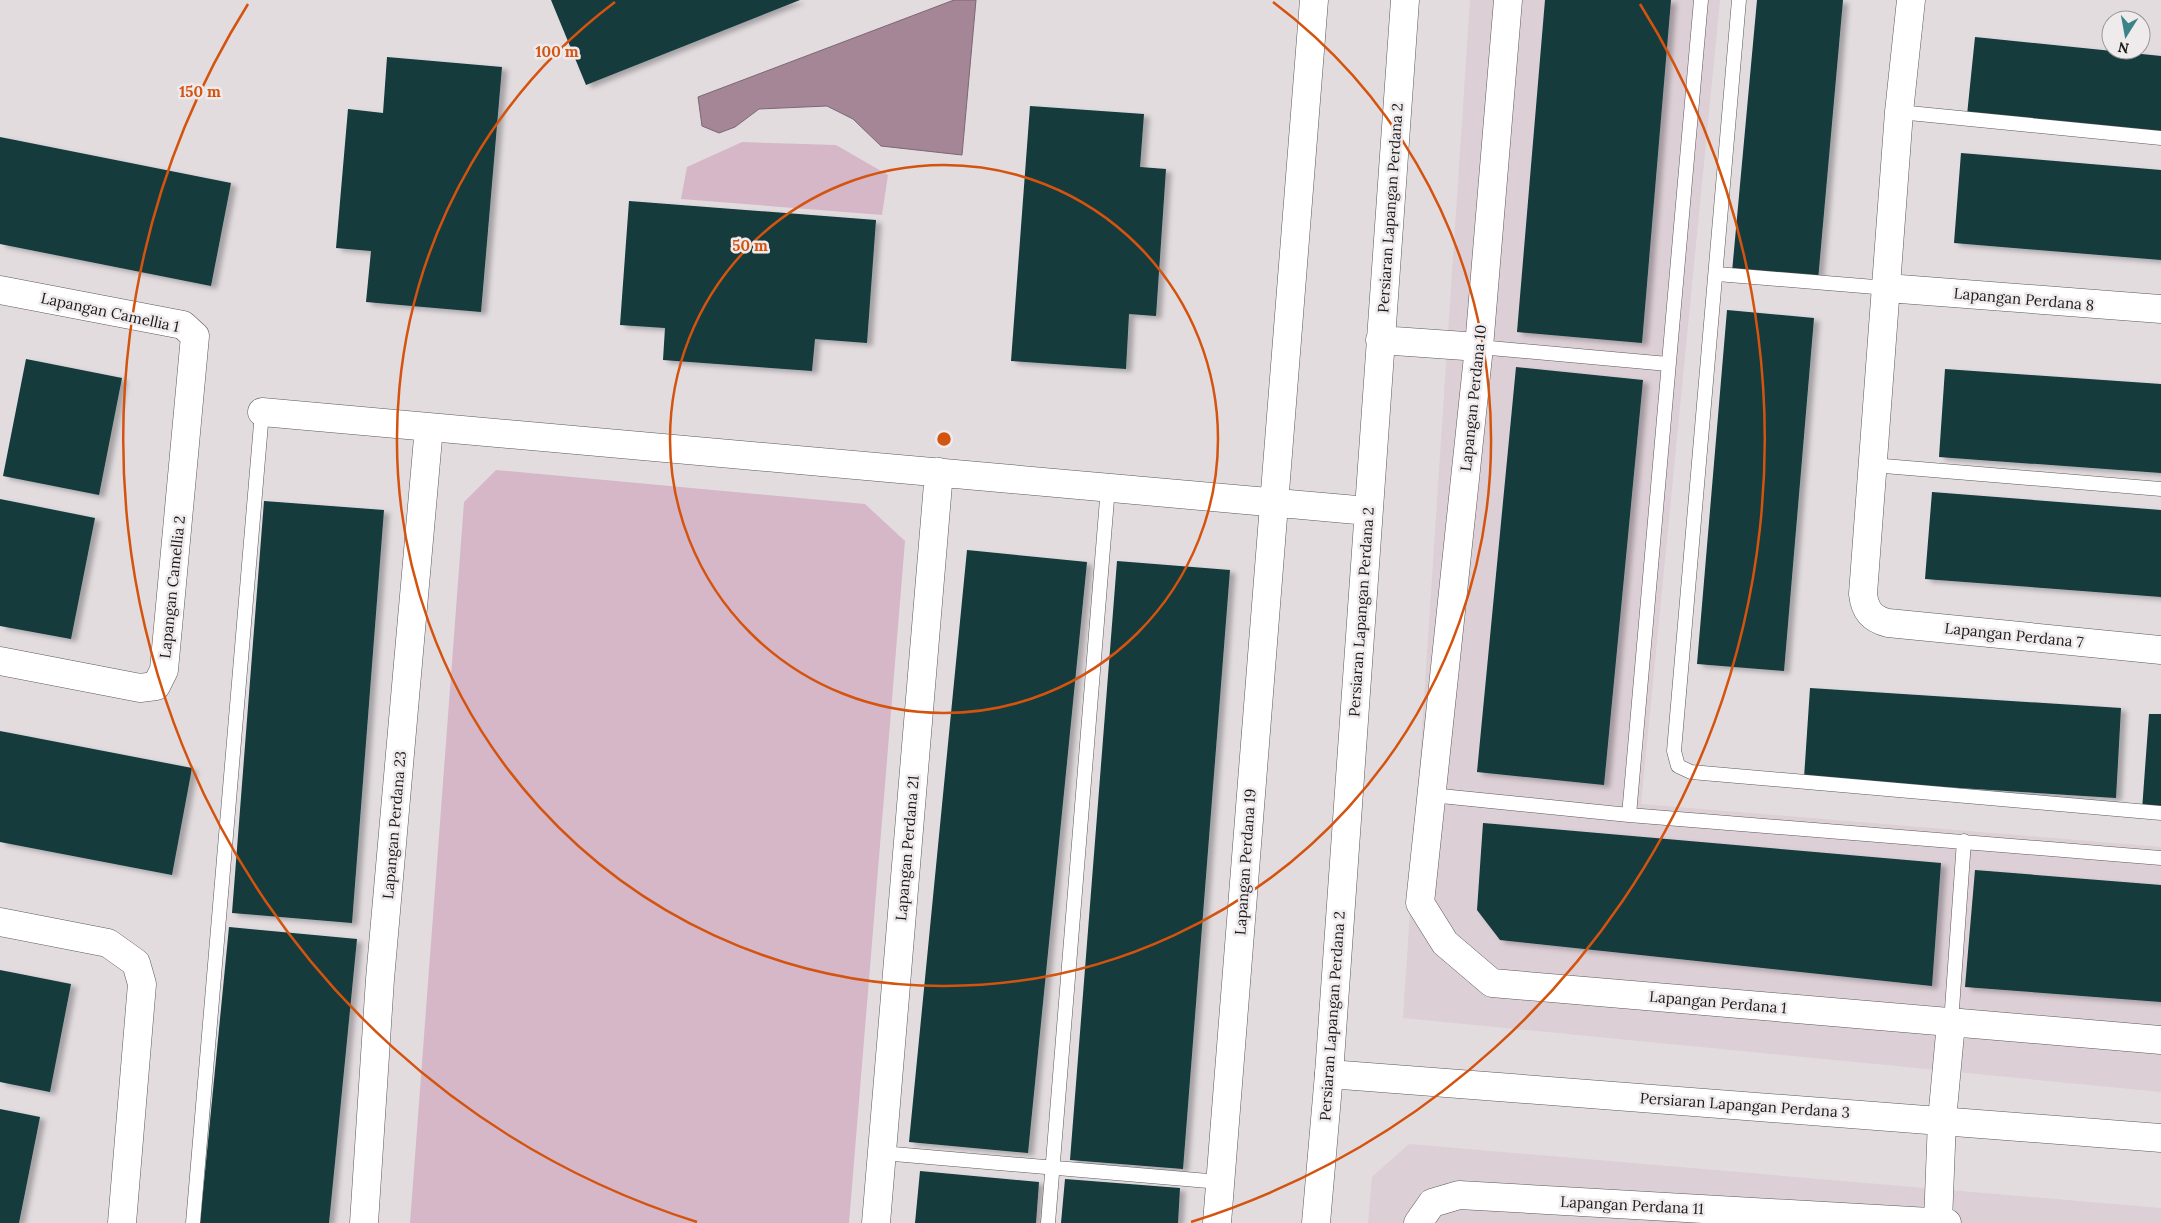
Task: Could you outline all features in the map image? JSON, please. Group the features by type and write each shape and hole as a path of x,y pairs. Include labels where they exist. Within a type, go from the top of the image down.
{"street":[{"name":"Lapangan Perdana 19","path":"1217,1223 1314,0"},
{"name":"Persiaran Lapangan Perdana 2","path":"1316,1223 1329,1074 1405,0"},
{"name":"Lapangan Perdana 10","path":"1431,795 1479,347 1508,0"},
{"path":"1872,465 1899,112 1911,0"},
{"name":"Lapangan Perdana 8","path":"1887,288 2161,310"},
{"name":"Lapangan Camellia 1","path":"0,290 183,325 195,336 194,358"},
{"path":"1380,340 1479,347"},
{"name":"Lapangan Camellia 2","path":"0,661 140,688 156,686 164,670 194,358"},
{"path":"262,412 1368,511"},
{"name":"Lapangan Perdana 23","path":"364,1223 380,979 429,427"},
{"name":"Lapangan Perdana 7","path":"1872,465 1862,594 1869,614 1877,620 1888,623 2161,650"},
{"name":"Lapangan Perdana 21","path":"876,1223 939,472"},
{"name":"Lapangan Perdana 1","path":"1431,795 1420,903 1445,944 1492,983 2161,1040"},
{"path":"0,922 108,942 136,963 142,984 122,1223"},
{"path":"1938,1223 1942,1120 1951,1023"},
{"name":"Persiaran Lapangan Perdana 3","path":"1329,1074 2161,1138"},
{"name":"Lapangan Perdana 11","path":"1418,1223 1432,1203 1459,1195 1946,1223"}],"lane":[{"path":"1628,814 1701,0"},
{"path":"1739,0 1717,274 1674,751 1678,766 1690,772 2161,813"},
{"path":"1899,112 2161,138"},
{"path":"1717,274 1887,288"},
{"path":"1479,347 1668,364"},
{"path":"193,1223 262,412"},
{"path":"1872,465 2161,489"},
{"path":"1048,1223 1108,487"},
{"path":"1431,795 1628,814 2161,858"},
{"path":"1951,1023 1964,841"},
{"path":"882,1153 1220,1182"}],"shaded area":[{"path":"954,0 976,0 962,155 881,146 853,119 827,106 759,109 735,127 719,133 702,126 698,97"},
{"path":"1470,0 1720,0 1641,804 2161,847 2161,1092 1403,1018"},
{"path":"742,142 836,145 888,175 882,215 681,199 687,167"},
{"path":"496,470 865,504 905,541 849,1223 410,1223 464,502"},
{"path":"1409,1144 2161,1208 2161,1223 1368,1223 1372,1177"}],"building":[{"path":"551,0 800,0 586,85"},
{"path":"1545,0 1671,0 1642,343 1517,332"},
{"path":"1757,0 1843,0 1818,280 1732,272"},
{"path":"1975,37 2101,50 2101,60 2151,60 2151,55 2161,56 2161,134 1967,115"},
{"path":"387,57 502,67 481,312 366,302 371,251 336,248 348,109 383,113"},
{"path":"1030,106 1144,114 1140,167 1166,169 1156,316 1129,314 1126,369 1011,361"},
{"path":"0,137 231,183 211,286 0,244"},
{"path":"1961,153 2161,170 2161,260 1954,243"},
{"path":"629,201 876,220 867,343 815,339 812,371 663,360 665,328 620,325"},
{"path":"1727,310 1814,318 1784,671 1697,664"},
{"path":"26,359 122,378 99,495 3,476"},
{"path":"1516,367 1643,380 1604,785 1477,772"},
{"path":"1945,369 2161,384 2161,473 1939,457"},
{"path":"1932,492 2161,510 2161,597 1925,579"},
{"path":"0,499 95,518 71,639 0,626"},
{"path":"264,501 384,510 352,923 232,913"},
{"path":"967,550 1087,562 1028,1153 909,1142"},
{"path":"1117,561 1230,570 1183,1169 1070,1160"},
{"path":"1810,688 2121,708 2116,798 1804,778"},
{"path":"2149,714 2161,714 2161,811 2142,810"},
{"path":"0,731 192,768 172,875 0,842"},
{"path":"1483,823 1941,863 1932,986 1500,940 1477,910"},
{"path":"1975,870 2161,885 2161,1002 1965,987"},
{"path":"229,927 357,939 329,1223 200,1223"},
{"path":"0,970 71,984 50,1092 0,1082"},
{"path":"0,1109 40,1117 19,1223 0,1223"},
{"path":"920,1171 1039,1182 1036,1223 915,1223"},
{"path":"1065,1179 1180,1188 1178,1223 1061,1223"}]}
